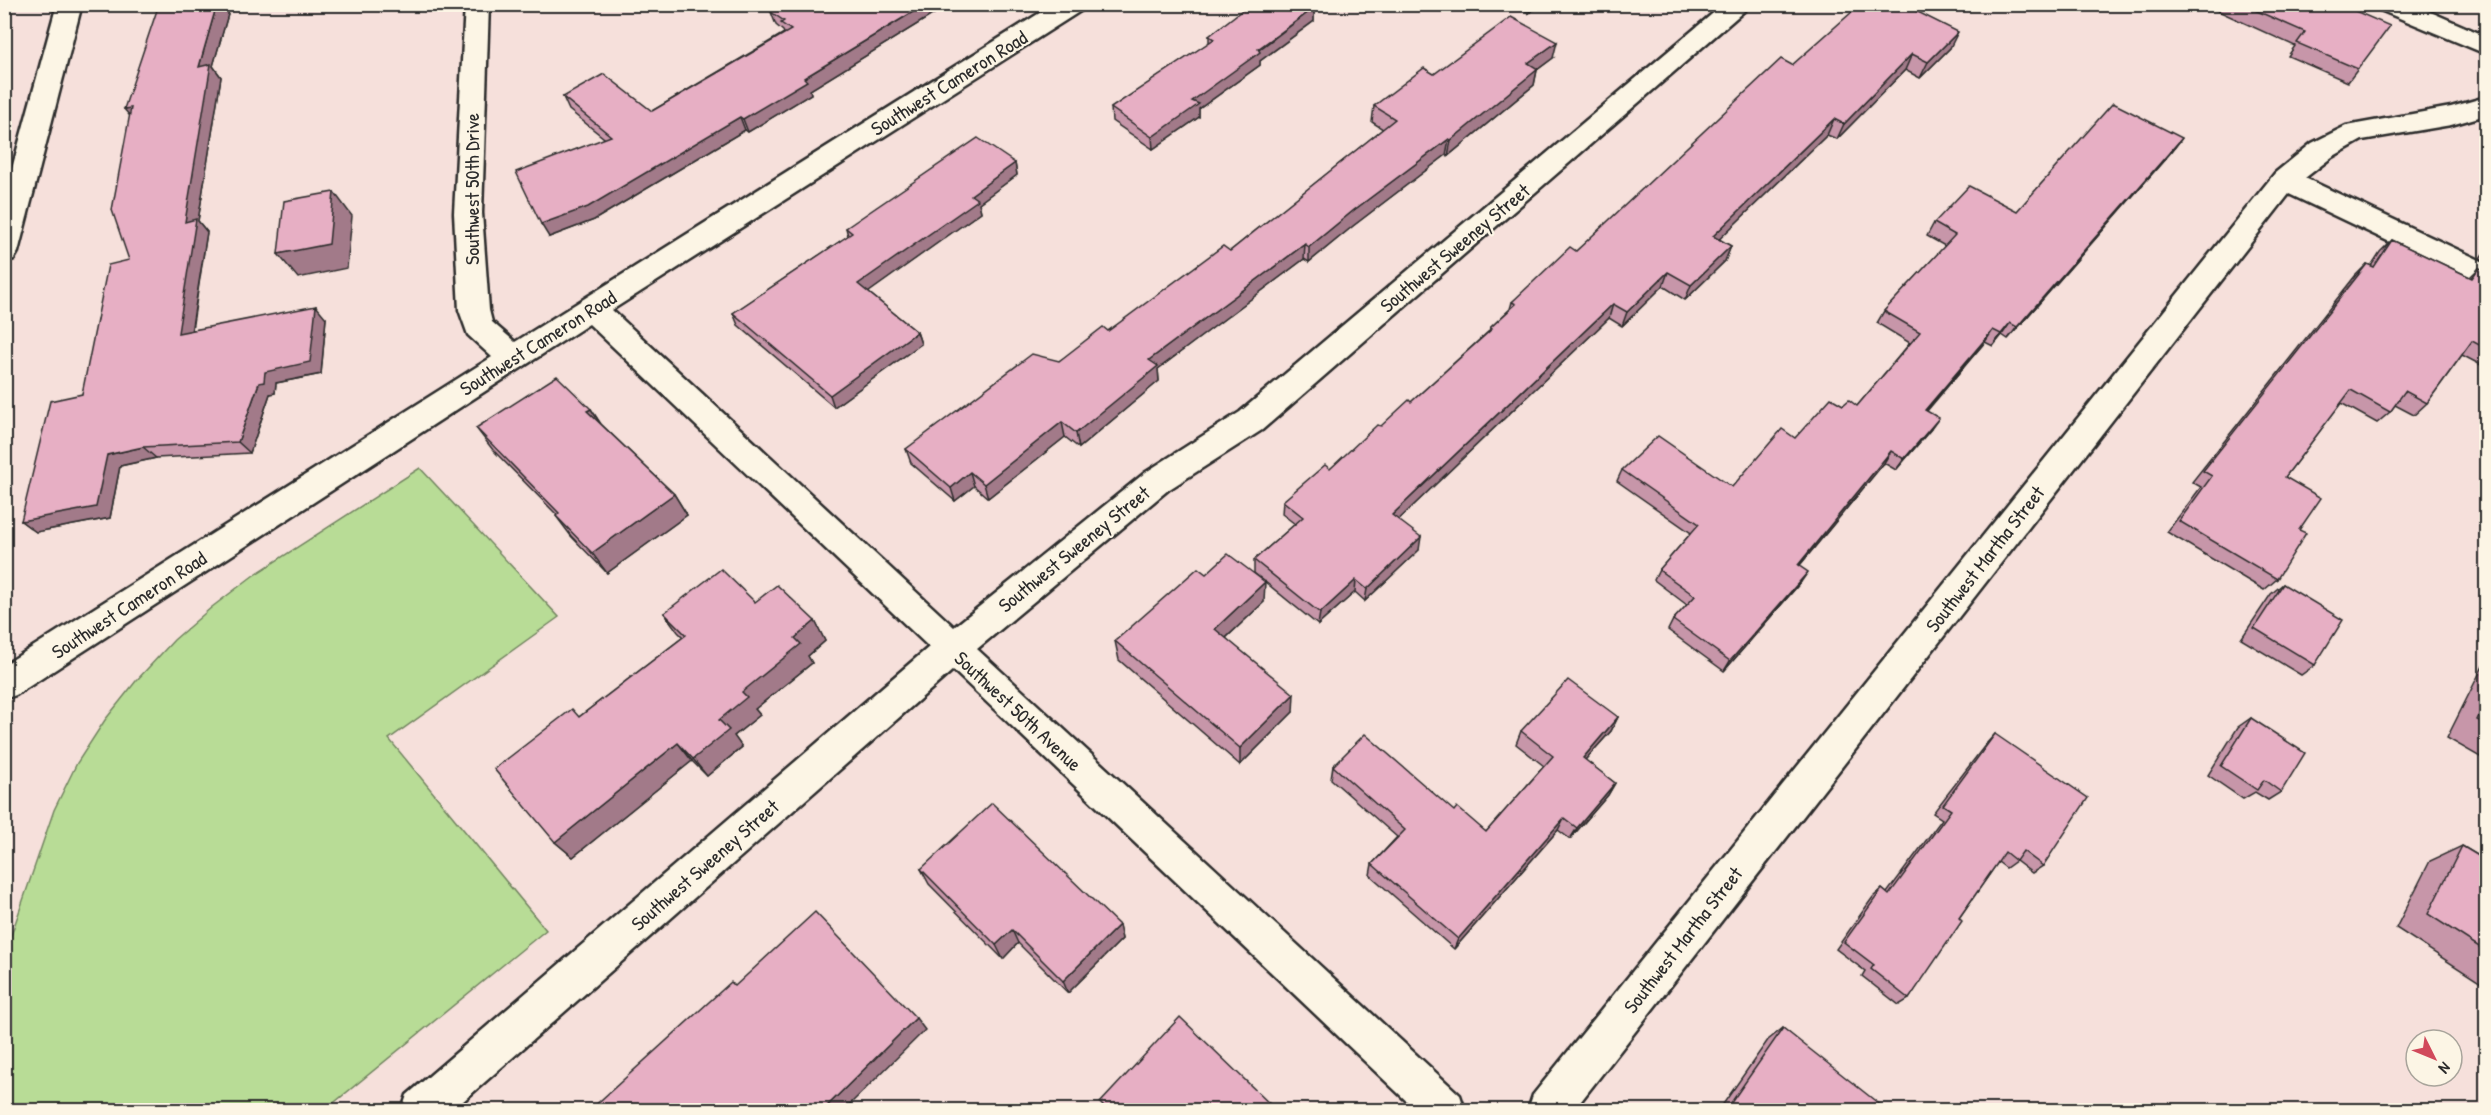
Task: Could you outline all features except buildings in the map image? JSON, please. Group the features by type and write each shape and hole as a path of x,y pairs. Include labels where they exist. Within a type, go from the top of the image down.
{"street":[{"path":"4,252 70,4"},
{"name":"Southwest 50th Drive","path":"477,4 468,213 474,310 478,327 513,358"},
{"name":"Southwest Cameron Road","path":"4,684 513,358 1073,4"},
{"name":"Southwest Sweeney Street","path":"422,1110 952,649 1157,481 1251,421 1740,4"},
{"path":"2389,4 2487,46"},
{"name":"Southwest Martha Street","path":"1548,1110 2285,180 2322,150 2355,132 2451,116 2487,106"},
{"path":"2285,180 2487,275"},
{"name":"Southwest 50th Avenue","path":"592,309 1445,1110"}],"green space":[{"path":"420,468 559,617 389,739 546,930 325,1110 5,1110 5,953 54,810 77,763 105,720 136,681 174,640 212,607 254,575"}]}
